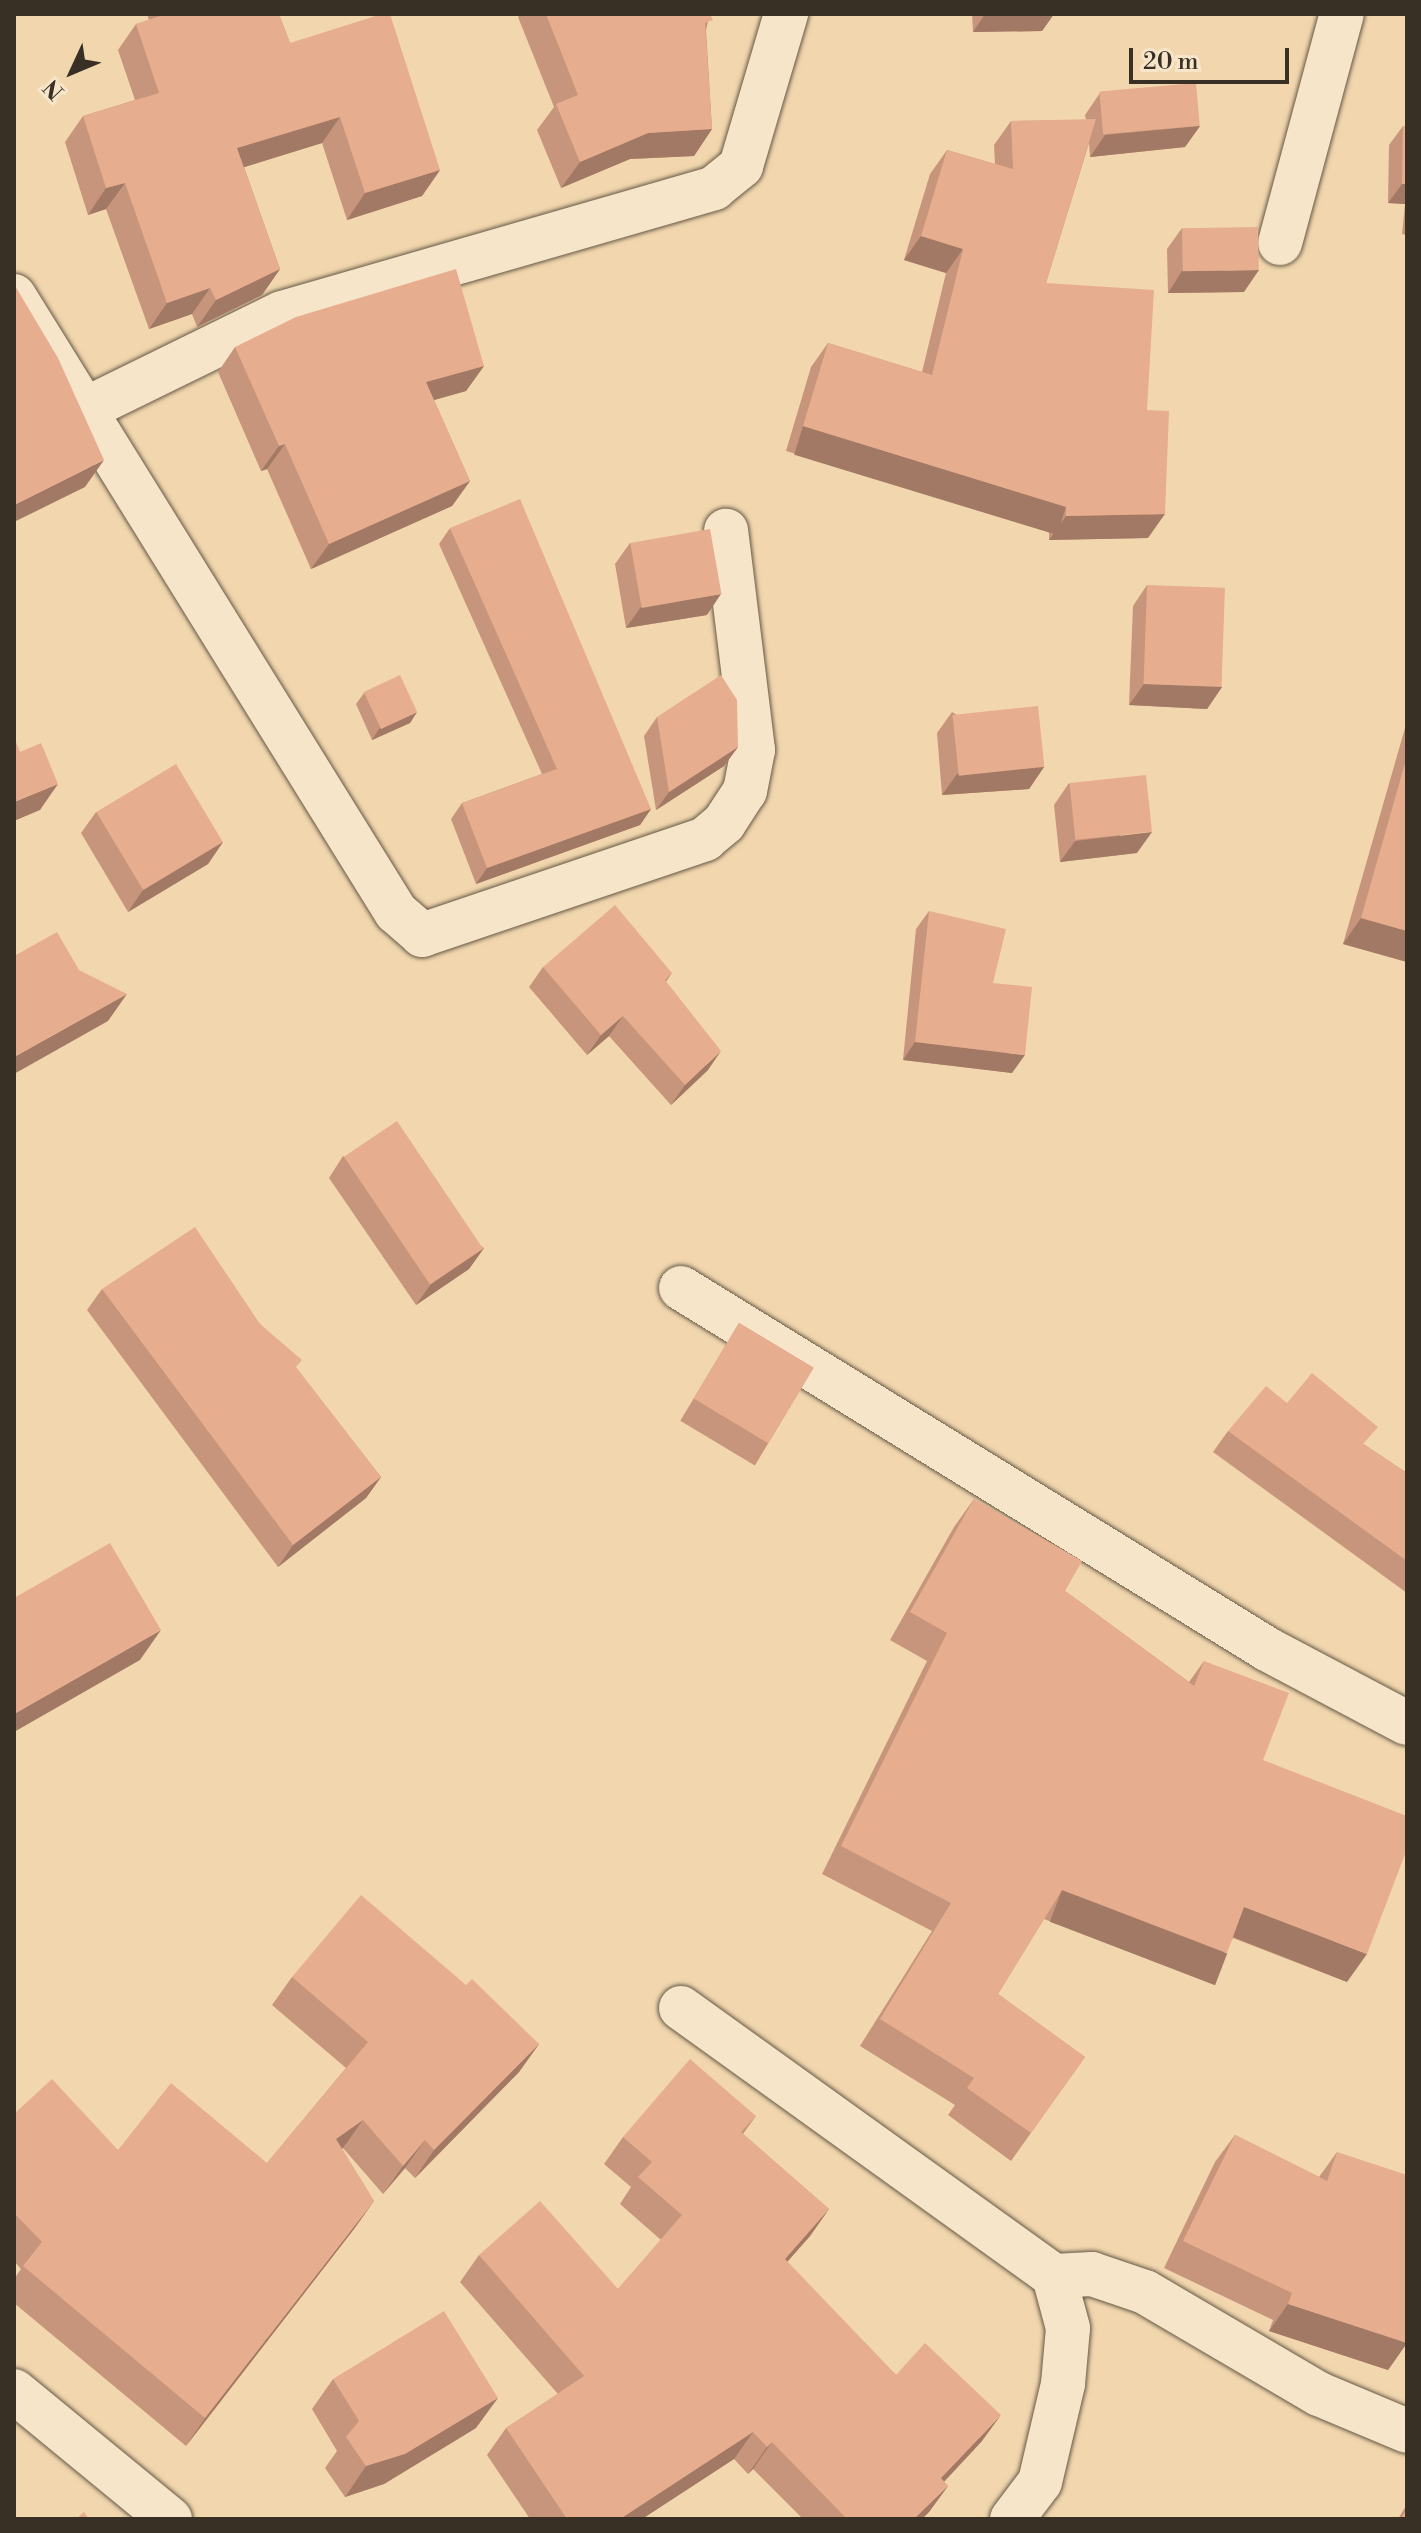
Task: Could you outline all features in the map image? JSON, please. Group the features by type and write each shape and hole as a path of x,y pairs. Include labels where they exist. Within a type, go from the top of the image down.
{"street":[{"path":"86,409 282,313 714,188 741,166 786,14"},
{"path":"1280,243 1342,14"},
{"path":"14,296 396,912 422,935 705,839 724,823 745,791 753,750 726,531"},
{"path":"681,1288 1267,1649 1407,1723"},
{"path":"681,2008 1054,2276 1092,2274 1145,2292 1319,2394 1407,2431"},
{"path":"1012,2519 1040,2482 1063,2384 1068,2328 1054,2276"},
{"path":"14,2391 170,2519"}],"building":[{"path":"166,14 279,14 290,43 390,14 440,170 365,193 340,117 237,148 280,269 216,300 210,288 167,303 125,183 106,188 83,116 159,93 136,24"},
{"path":"546,14 710,14 713,20 705,23 712,129 648,133 580,162 556,104 578,95"},
{"path":"1196,83 1200,126 1103,134 1099,91"},
{"path":"1096,119 1046,283 1154,290 1147,410 1169,411 1165,514 1066,516 1066,507 803,426 828,343 932,375 963,249 921,236 947,150 1013,169 1011,121"},
{"path":"1403,126 1407,126 1407,184 1402,184"},
{"path":"1258,227 1259,270 1183,271 1182,228"},
{"path":"456,269 484,366 426,382 470,481 329,544 285,444 279,446 235,347 296,317"},
{"path":"14,284 58,358 104,460 14,505"},
{"path":"520,499 651,809 487,868 462,803 557,769 450,528"},
{"path":"710,529 721,594 642,608 630,543"},
{"path":"1147,585 1225,588 1221,687 1144,684"},
{"path":"400,675 417,712 381,729 364,692"},
{"path":"721,675 737,700 738,747 669,792 657,717"},
{"path":"1038,706 1044,767 959,776 952,715"},
{"path":"14,737 20,752 41,743 58,784 14,802"},
{"path":"1407,756 1407,931 1361,918"},
{"path":"176,764 223,842 143,890 96,812"},
{"path":"1146,775 1152,832 1075,840 1069,783"},
{"path":"615,905 672,973 665,980 721,1051 685,1085 623,1016 601,1035 543,967"},
{"path":"929,911 1006,929 993,983 1032,987 1025,1055 915,1042"},
{"path":"57,932 79,970 127,994 14,1057 14,956"},
{"path":"397,1121 483,1249 430,1284 344,1157"},
{"path":"195,1227 260,1324 302,1360 296,1367 381,1477 293,1545 102,1289"},
{"path":"739,1323 814,1368 768,1443 694,1398"},
{"path":"1312,1373 1378,1427 1363,1444 1407,1473 1407,1561 1228,1431 1266,1386 1287,1403"},
{"path":"974,1499 1082,1561 1065,1591 1194,1686 1204,1661 1289,1693 1263,1760 1407,1816 1407,1849 1367,1954 1244,1907 1227,1953 1062,1890 998,1994 1085,2057 1031,2133 967,2088 974,2078 880,2019 951,1903 841,1846 947,1633 910,1612"},
{"path":"110,1543 161,1630 14,1714 14,1598"},
{"path":"361,1895 466,1985 472,1979 539,2044 434,2150 425,2140 403,2166 363,2120 336,2139 374,2201 205,2418 23,2266 42,2242 14,2213 14,2114 52,2079 118,2150 171,2083 267,2163 368,2042 292,1977"},
{"path":"690,2059 756,2116 741,2132 829,2209 785,2259 896,2375 925,2343 1001,2415 941,2478 948,2486 914,2519 847,2519 772,2442 767,2447 753,2432 620,2519 567,2519 506,2428 584,2376 479,2255 540,2201 618,2289 682,2215 638,2177 652,2162 623,2137"},
{"path":"1235,2135 1327,2181 1337,2152 1407,2175 1407,2343 1288,2304 1292,2293 1183,2241"},
{"path":"444,2311 498,2398 405,2454 366,2466 346,2437 359,2421 333,2379"},
{"path":"84,2512 89,2519 76,2519"}]}
